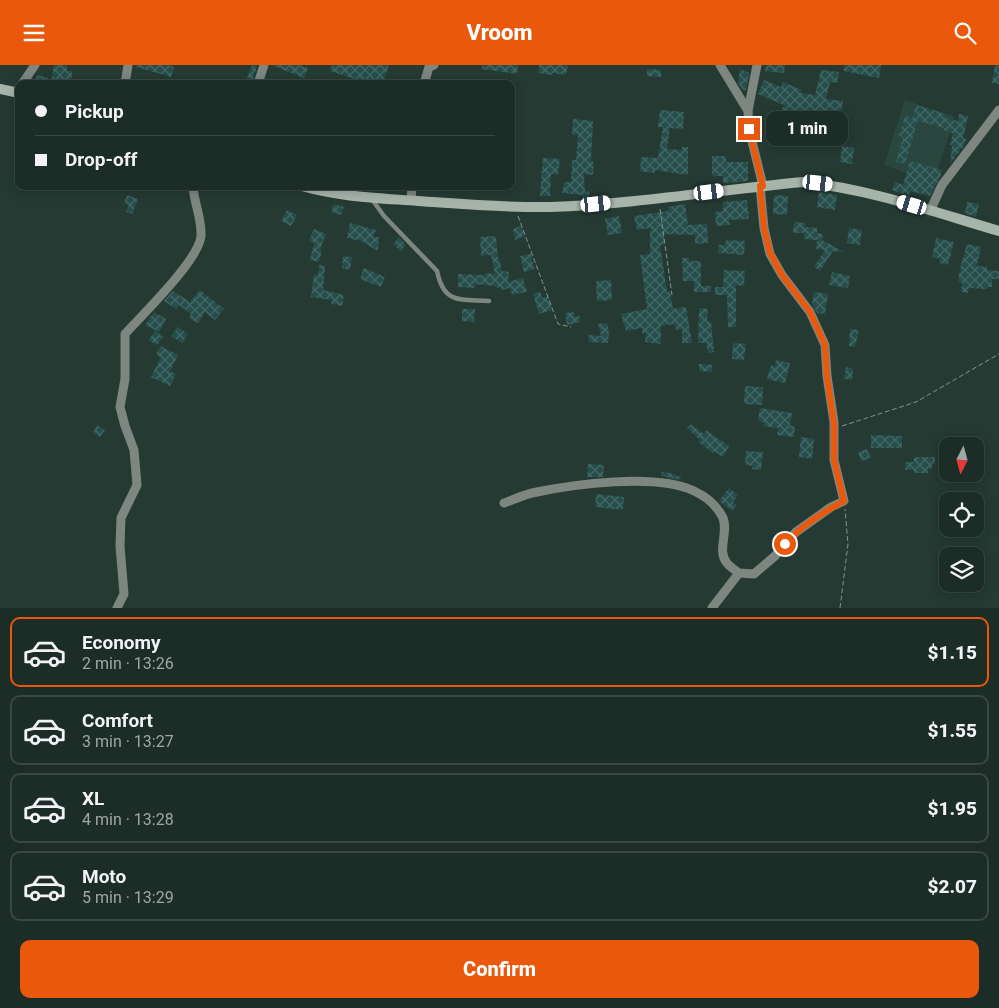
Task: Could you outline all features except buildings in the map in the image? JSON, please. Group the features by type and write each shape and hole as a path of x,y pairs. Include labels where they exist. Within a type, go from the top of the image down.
{"main road":[{"path":"0,89 15,91"},
{"path":"316,190 327,193 410,200 549,207 658,198 803,181 834,185 875,194 999,231"}],"street":[{"path":"25,80 35,65"},
{"path":"126,80 128,65"},
{"path":"259,80 264,65"},
{"path":"424,80 429,67 434,65"},
{"path":"720,65 748,111"},
{"path":"504,503 531,493 632,482 664,483 693,490 709,499 722,515 726,526 723,551 726,563 739,573 754,575 775,556 796,532 831,507 844,501 834,460 834,428 825,345 810,312 782,275 770,253 764,228 762,186 749,129 748,111 757,65"},
{"path":"930,211 942,185 999,110"},
{"path":"117,608 124,593 120,546 121,518 137,485 134,450 120,407 125,379 125,334 185,267 197,249 201,238 194,190"},
{"path":"410,200 411,190"},
{"path":"712,608 739,573"}],"lane":[{"path":"370,197 384,216 437,271 444,292 453,298 489,301"}],"path":[{"path":"658,198 672,295"},
{"path":"514,206 558,324 571,327"},
{"path":"834,428 916,402 999,354"},
{"path":"840,608 848,544 844,501"}],"shaded area":[{"path":"905,100 955,117 933,183 884,165"}],"route":[{"path":"749,129 763,186 760,186 764,228 770,253 782,275 810,312 825,345 827,377 834,423 834,460 844,501 831,507 796,532 785,544"}]}
